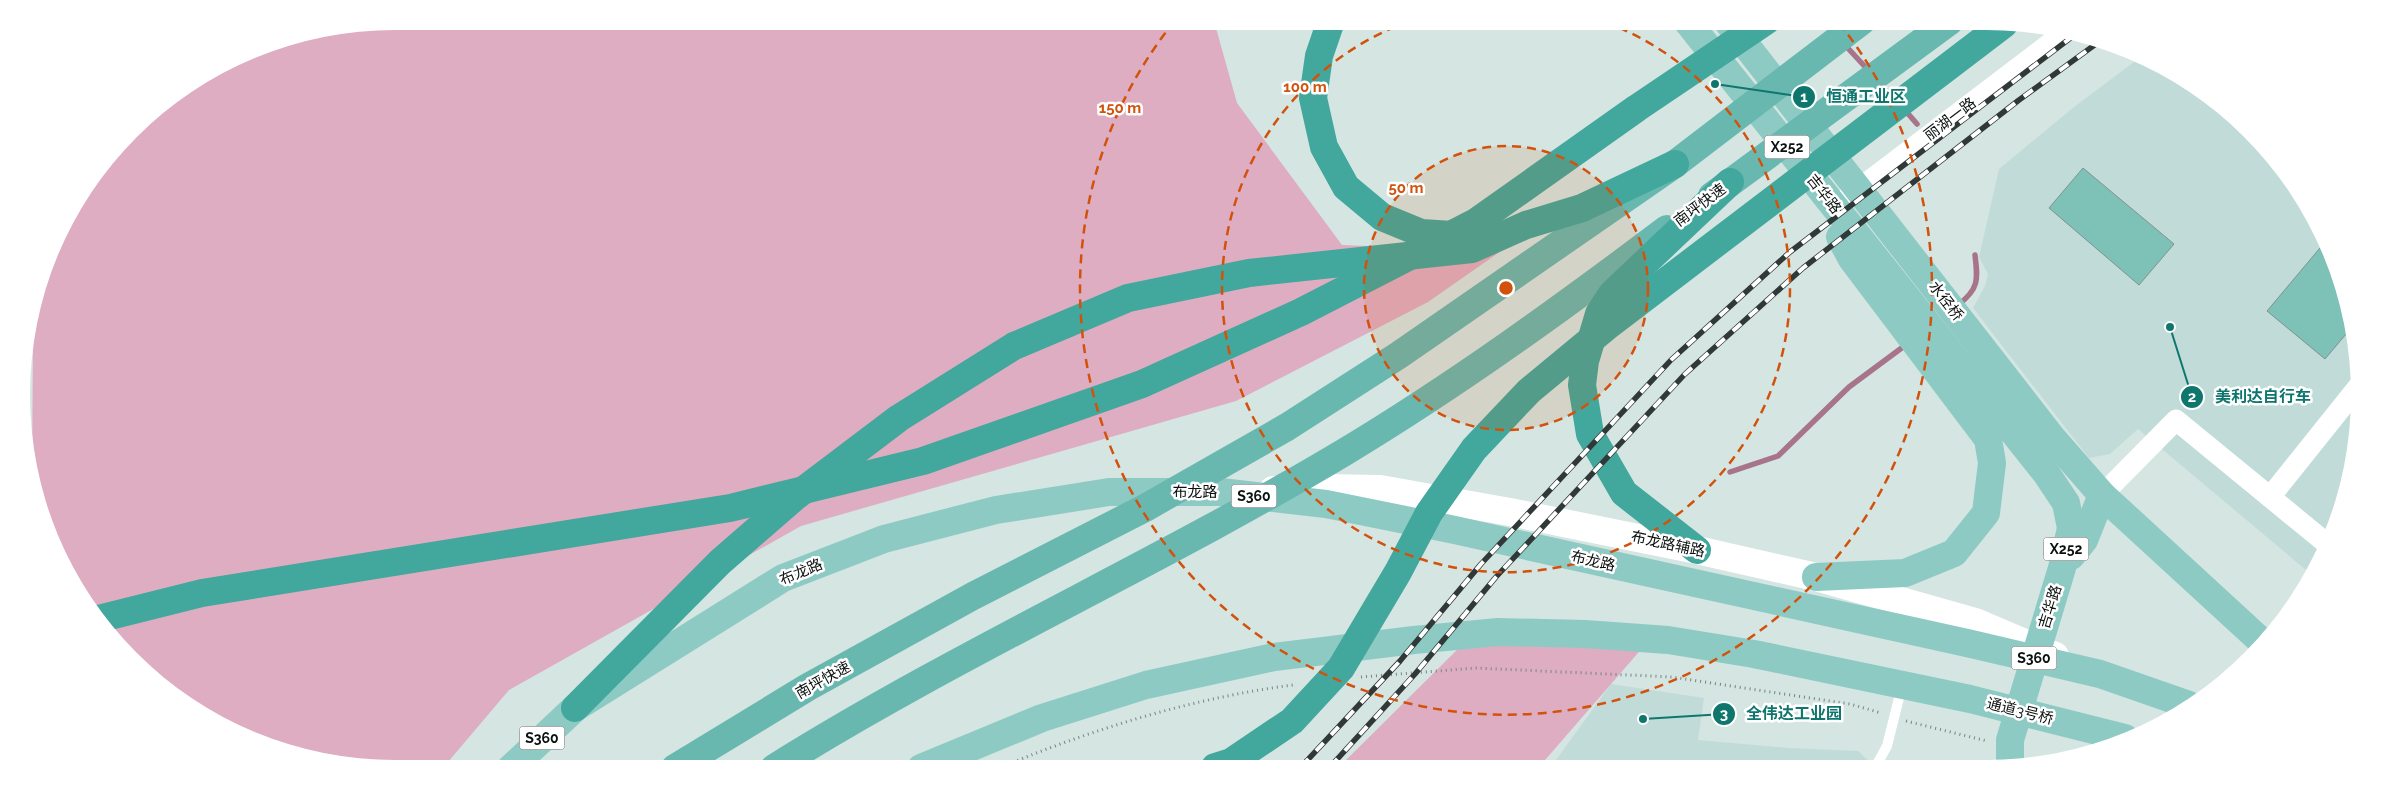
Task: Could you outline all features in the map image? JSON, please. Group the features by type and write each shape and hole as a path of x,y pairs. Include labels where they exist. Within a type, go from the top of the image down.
{"highway":[{"path":"1328,30 1319,56 1313,98 1324,147 1346,187 1382,217 1422,234 1467,236 1526,225"},
{"path":"105,617 202,593 730,508 923,461 1142,384 1301,312 1476,222 1629,114 1753,30"},
{"path":"575,708 720,562 796,496 898,418 1014,346 1128,298 1249,273 1472,248 1526,225 1582,208 1674,164 1850,30"},
{"name":"南坪快速","path":"787,760 845,724 1052,614 1342,453 1448,387 1567,304 1938,30"},
{"path":"1234,760 1292,721 1341,668 1394,580 1429,513 1474,449 1529,391 1610,324 1996,30"},
{"name":"南坪快速","path":"688,760 808,687 974,596 1145,508 1287,427 1399,356 1674,164"},
{"path":"1697,550 1624,493 1590,434 1582,385 1585,361 1599,314 1612,294 1730,182"}],"main road":[{"name":"吉华路","path":"1694,30 1835,207 1879,279 1948,368 2046,473 2066,503 2071,528 2062,568 2010,740 2010,759"},
{"name":"吉华路","path":"1734,30 1911,255"},
{"name":"水径桥","path":"1911,255 2053,439 2102,495"},
{"path":"1816,577 1905,573 1954,553 1986,513 1992,463 1988,439 1948,368"},
{"name":"布龙路辅路","path":"1221,492 1322,488 1380,489 1510,512 1697,550 1816,577 1971,632"},
{"name":"布龙路","path":"519,760 575,708 782,578 884,539 996,510 1109,492 1221,492 1326,504 1971,632"},
{"path":"2062,568 2084,540 2102,495"},
{"name":"X252","path":"2102,495 2258,638"},
{"path":"940,760 1042,718 1146,685 1274,658 1414,640 1498,632 1585,634 1668,640 1754,654 1903,685"},
{"name":"S360","path":"1971,632 2182,702"},
{"name":"通道3号桥","path":"1903,685 1970,699 2116,736"}],"street":[{"name":"丽湖一路","path":"1835,207 2058,37"},
{"path":"2270,498 2351,396"},
{"path":"2102,495 2176,420 2321,539"}],"lane":[{"path":"1879,760 1887,746 1903,685"}],"path":[{"path":"1357,677 1476,668 1672,677 1850,704"},
{"path":"1020,760 1138,718 1196,702 1262,689 1301,684"},
{"path":"1928,728 1993,742"}],"shaded area":[{"path":"395,30 1217,30 1237,103 1342,245 1501,251 1428,302 1236,401 801,526 509,690 450,760 371,759 347,757 301,748 278,741 234,722 212,711 173,685 121,636 105,617 79,578 49,512 37,466 32,435 33,348 42,301 49,278 68,234 79,212 105,173 154,121 173,105 212,79 278,49 301,42 347,33"},
{"path":"2134,62 2168,79 2208,105 2260,154 2289,192 2313,234 2332,278 2339,301 2348,347 2351,395 2348,443 2339,489 2323,535 2306,570 2138,429 2110,454 2089,458 1973,308 1985,286 1988,274 1979,257 1999,169 2074,107"},
{"path":"1471,636 1644,646 1545,760 1346,760"},
{"path":"1611,684 1704,698 1698,740 1788,748 1858,751 1868,760 1556,760"}],"building":[{"path":"2083,168 2174,244 2139,285 2049,208"},
{"path":"2320,248 2339,301 2346,334 2325,359 2267,311"}],"waterway":[{"path":"1845,45 1869,71"},
{"path":"1878,82 1894,99"},
{"path":"1904,109 1917,124"},
{"path":"1958,305 1970,294 1976,283 1975,255"},
{"path":"1730,472 1778,456 1849,387 1907,344"}],"railway":[{"path":"1308,760 1400,661 1481,564 1671,360 1790,252 2068,39"},
{"path":"1336,760 1415,674 1496,577 1685,374 1803,268 2019,100 2093,46"}],"place":[{"name":"恒通工业区","path":"1715,84"},
{"name":"美利达自行车","path":"2170,327"},
{"name":"全伟达工业园","path":"1643,719"}]}
